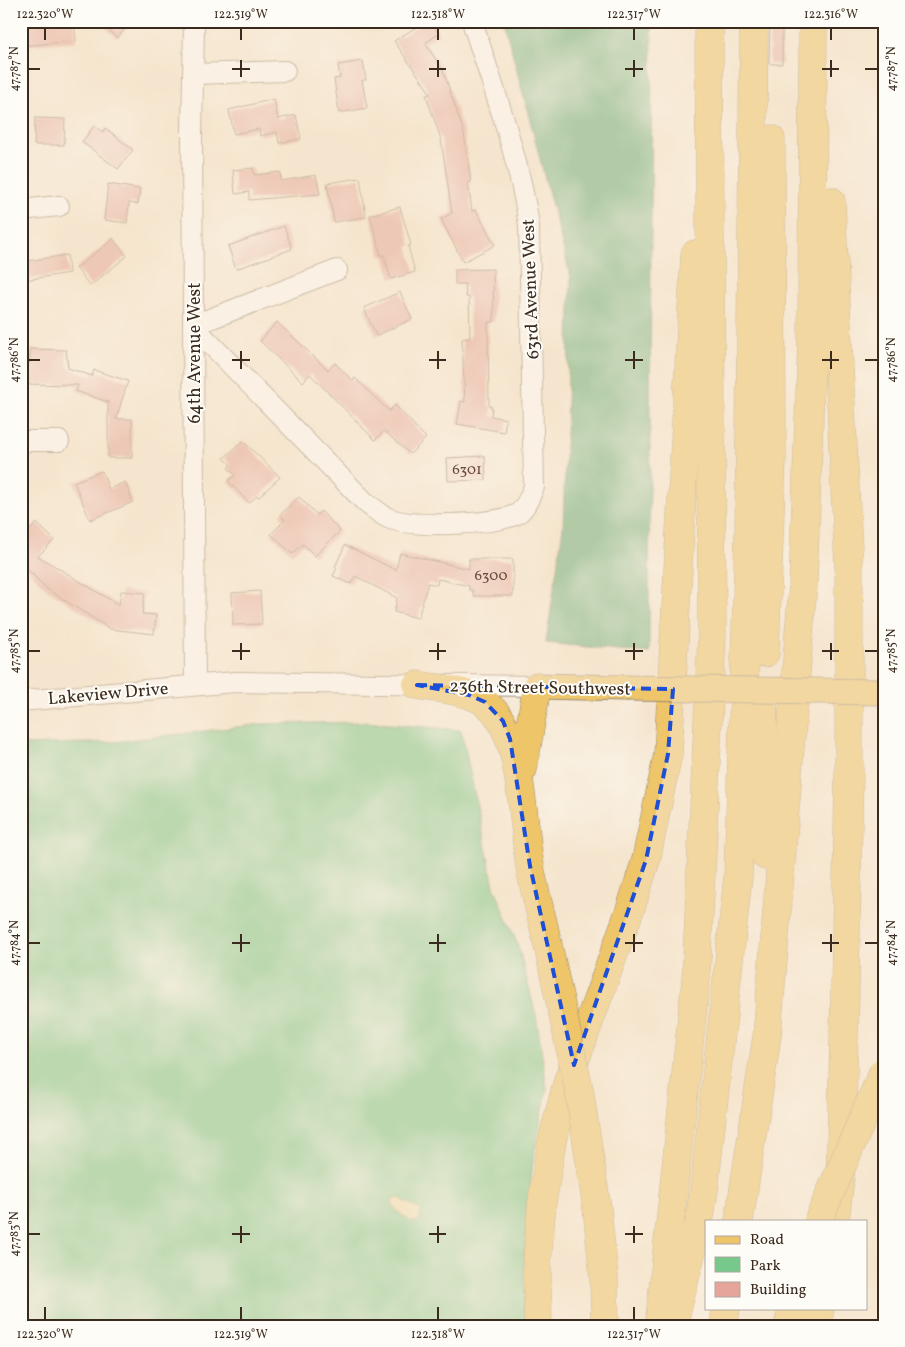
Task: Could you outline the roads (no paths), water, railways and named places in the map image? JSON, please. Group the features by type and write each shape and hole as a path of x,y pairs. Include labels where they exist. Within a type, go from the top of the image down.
{"highway":[{"path":"659,1326 696,979 712,636 709,21"},
{"path":"673,1326 697,1231 704,1190 738,876 749,534 754,21"},
{"path":"766,21 771,133 772,457 762,729 770,992"},
{"path":"739,1220 767,1036 807,506 813,329 813,21"},
{"path":"822,21 849,569 849,773 845,1020 840,1178 835,1220"},
{"path":"538,1326 537,1263 542,1202 552,1142 568,1080 631,907 646,860 668,754 677,607 692,280 710,113"},
{"path":"417,685 470,695 485,702 503,721 510,739 520,791 530,866 579,1089 597,1208 604,1278 605,1326"},
{"path":"520,791 526,741 537,686"},
{"path":"818,1220 884,1070"},
{"path":"724,1326 726,1310"},
{"path":"788,1326 792,1310"},
{"path":"816,1326 820,1310"}],"main road":[{"name":"236th Street Southwest","path":"537,686 881,692"}],"street":[{"name":"64th Avenue West","path":"194,21 192,136 195,685"},
{"name":"63rd Avenue West","path":"194,326 365,502 388,518 428,524 475,524 516,514 528,501 534,487 534,444 531,254 526,207 501,115 472,21"},
{"path":"194,74 285,70"},
{"path":"21,210 59,206"},
{"path":"194,326 338,270"},
{"path":"21,441 59,441"},
{"name":"236th Street Southwest","path":"195,685 235,682 537,686"},
{"name":"Lakeview Drive","path":"21,701 195,685"}]}
